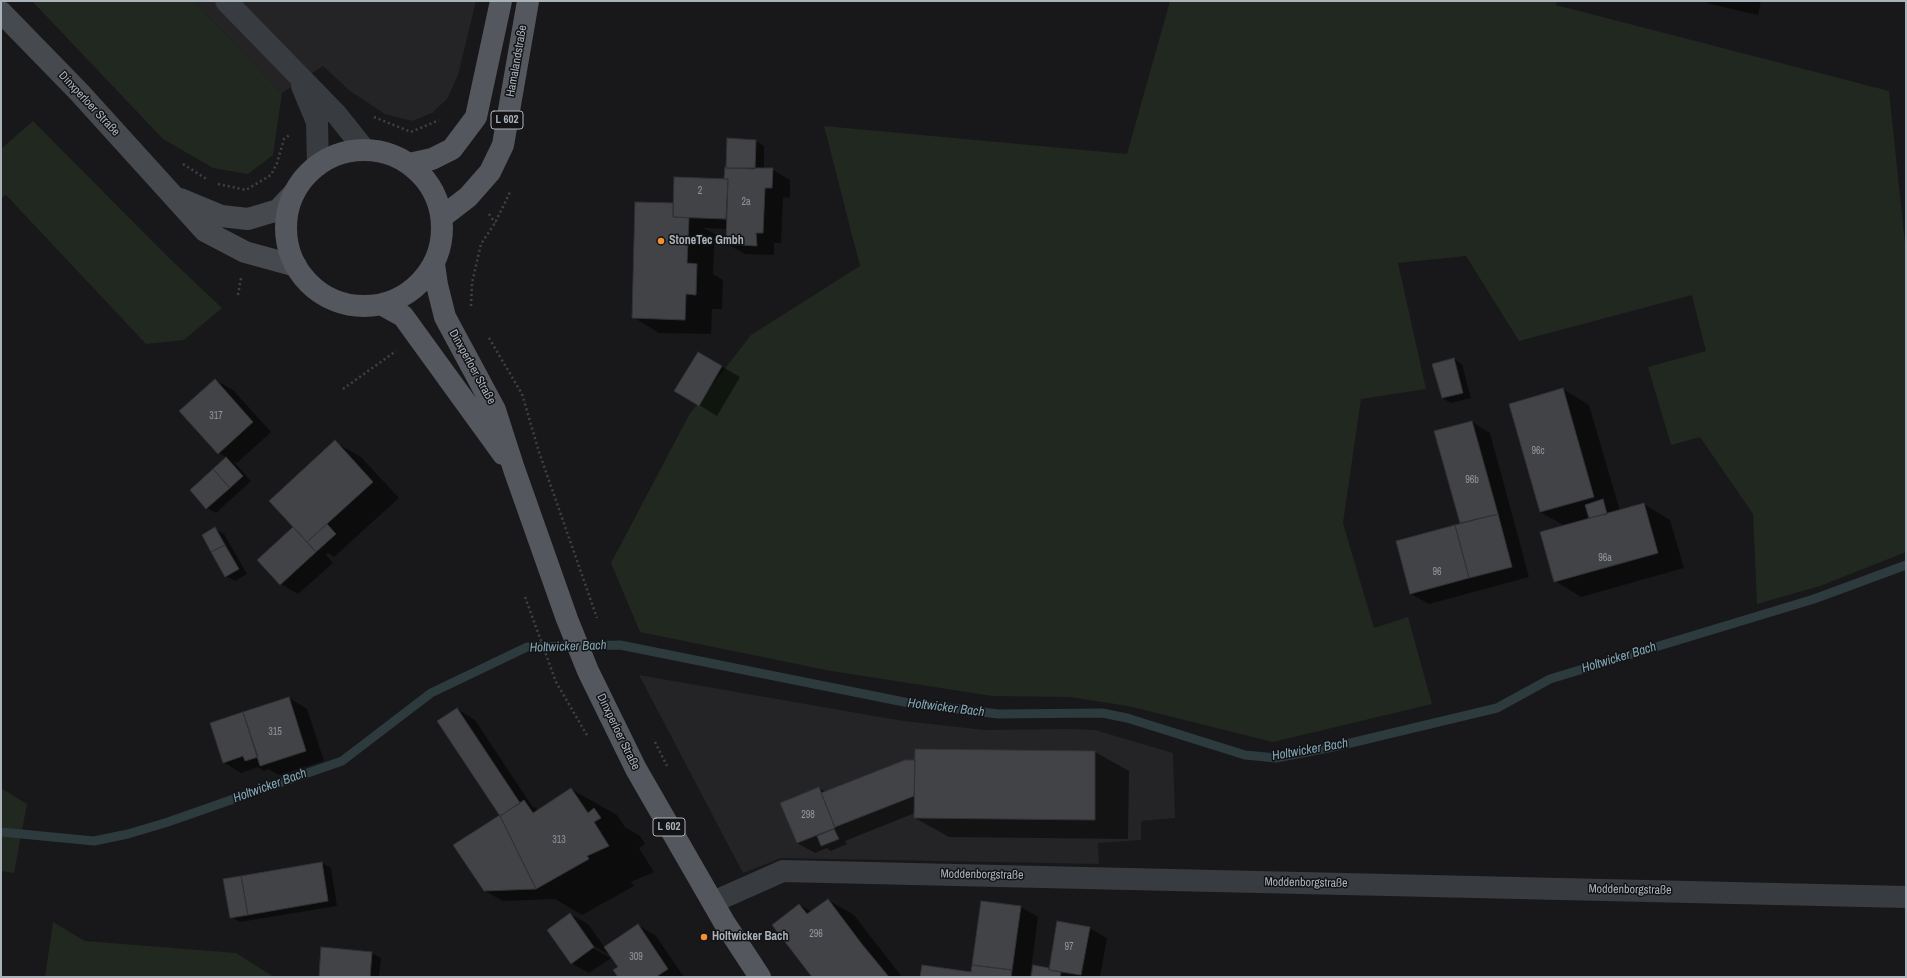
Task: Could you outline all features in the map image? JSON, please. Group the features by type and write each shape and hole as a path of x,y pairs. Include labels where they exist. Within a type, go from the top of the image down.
{"main road":[{"name":"L 602","path":"409,164 432,159 452,149 476,117 501,1"},
{"name":"Hamalandstraße","path":"442,217 468,197 490,172 502,145 528,1"},
{"name":"Dinxperloer Straße","path":"1,12 79,92 205,231 245,252 296,266"},
{"path":"365,150 388,154 409,164 431,188 442,217 442,241 434,264 422,282 404,296 383,305 362,306 342,304 324,296 308,283 296,266 287,242 287,217 294,193 304,177 318,165 340,154 365,150"},
{"name":"Dinxperloer Straße","path":"175,197 221,216 248,219 278,210 294,193"},
{"name":"Dinxperloer Straße","path":"434,264 436,285 445,317 495,410 514,469 567,619 588,671 636,769 713,902 760,977"},
{"name":"Dinxperloer Straße","path":"383,305 403,316 514,469"}],"street":[{"path":"226,1 337,115 365,150"},
{"path":"298,76 317,122 318,165"},
{"name":"Moddenborgstraße","path":"713,902 783,870 1906,897"}],"path":[{"path":"539,452 600,624"},
{"path":"525,597 556,682"}],"shaded area":[{"path":"32,1 194,1 282,93 273,155 248,174 213,168 163,139"},
{"path":"194,1 476,1 458,75 447,99 432,113 412,121 385,114 350,91 323,66 282,93"},
{"path":"1170,1 1557,1 1556,5 1889,91 1906,253 1906,552 1820,586 1757,604 1753,514 1700,437 1671,445 1648,367 1706,351 1692,295 1519,341 1466,256 1398,263 1426,389 1361,399 1343,523 1374,628 1408,617 1432,704 1273,742 1128,706 1070,697 992,696 831,671 640,632 611,563 689,415 751,335 860,266 824,126 1127,154"},
{"path":"33,121 166,255 222,308 184,340 146,344 6,195 1,198 1,149"},
{"path":"639,675 903,721 984,730 1095,730 1173,753 1175,818 1141,821 1141,840 1098,843 1099,864 781,858 743,873"},
{"path":"1,788 27,804 14,873 1,871"},
{"path":"53,922 85,941 236,953 274,977 45,977"}],"building":[{"path":"727,138 756,140 755,169 726,168"},
{"path":"725,167 773,168 772,188 765,188 763,233 756,233 757,246 726,244 728,179 724,179"},
{"path":"674,177 728,179 726,219 673,217"},
{"name":"StoneTec Gmbh","path":"635,202 673,203 673,217 689,218 687,263 697,264 696,295 686,294 685,320 632,318"},
{"path":"698,352 722,366 699,406 674,391"},
{"path":"1454,358 1463,393 1442,398 1432,364"},
{"path":"215,379 253,422 218,454 179,411"},
{"path":"1563,388 1594,497 1540,512 1509,404"},
{"path":"1472,421 1498,514 1460,523 1434,431"},
{"path":"335,440 373,482 307,542 269,501"},
{"path":"226,457 243,476 230,488 213,469"},
{"path":"213,469 230,488 206,509 190,490"},
{"path":"1603,499 1607,514 1589,518 1585,505"},
{"path":"1644,503 1658,553 1554,582 1540,532"},
{"path":"1498,514 1512,567 1469,578 1455,525"},
{"path":"327,524 336,534 316,552 307,542"},
{"path":"1455,525 1469,578 1410,594 1396,541"},
{"path":"215,527 225,545 211,552 202,535"},
{"path":"293,527 316,552 280,585 257,560"},
{"path":"225,545 239,569 225,577 211,552"},
{"path":"289,697 306,751 260,766 243,712"},
{"path":"457,708 520,803 500,816 437,721"},
{"path":"243,712 258,757 245,761 243,756 223,763 210,723"},
{"path":"915,749 1095,751 1095,820 914,818"},
{"path":"905,760 915,760 914,796 835,827 821,793"},
{"path":"819,787 835,828 797,843 780,803"},
{"path":"571,788 588,813 594,808 601,818 594,822 609,846 587,856 589,859 536,889 500,816 524,800 533,813"},
{"path":"500,815 536,889 484,891 453,845"},
{"path":"834,829 839,839 821,846 817,836"},
{"path":"322,862 328,901 248,915 241,876"},
{"path":"241,876 248,915 230,918 223,879"},
{"path":"828,899 889,977 812,977 772,925 799,904 807,914"},
{"path":"981,901 1021,906 1012,970 972,965"},
{"path":"570,913 594,947 571,964 547,930"},
{"path":"1057,921 1090,927 1081,975 1049,970"},
{"path":"638,924 668,969 656,977 618,977 613,970 618,967 604,947"},
{"path":"321,947 372,952 370,977 319,977"},
{"path":"922,965 971,972 972,965 1012,970 1011,977 920,977"},
{"path":"1033,965 1061,972 1060,977 1031,977"}],"waterway":[{"name":"Holtwicker Bach","path":"1,832 94,841 128,834 168,822 342,761 431,693 527,647 620,645 909,703 998,714 1102,713 1127,718 1245,755 1276,758 1338,746 1497,708 1550,679 1814,599 1906,565"}],"place":[{"name":"StoneTec Gmbh","path":"661,241"},
{"name":"Holtwicker Bach","path":"704,937"}]}
